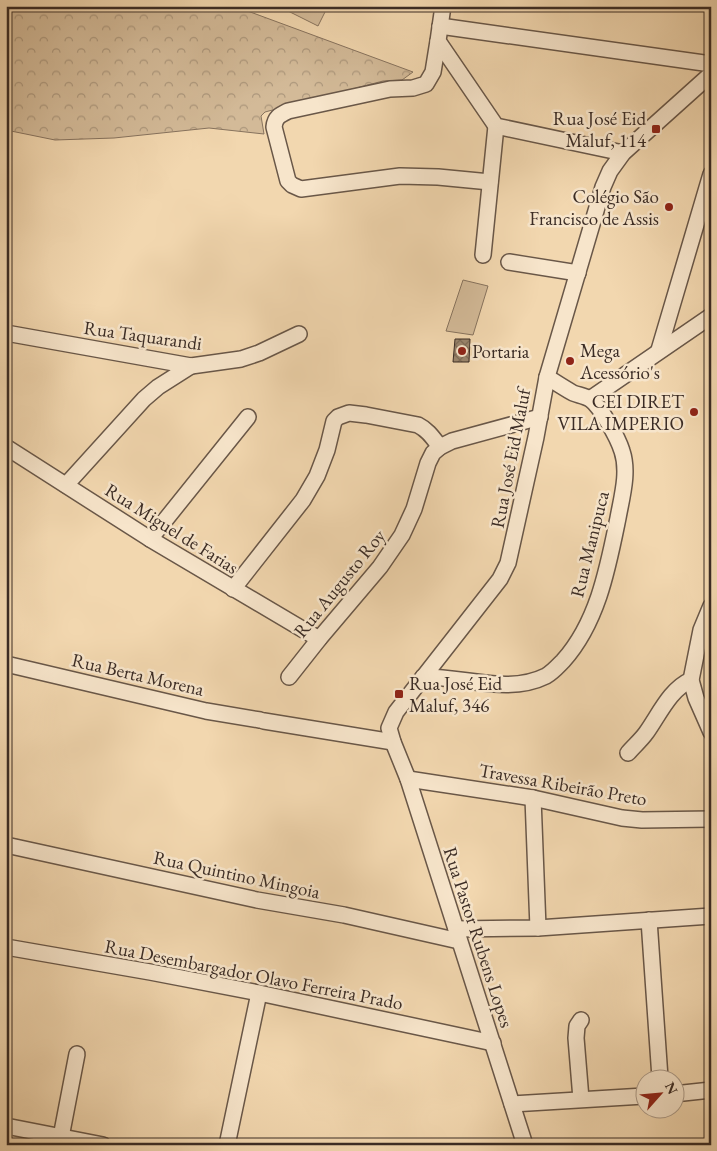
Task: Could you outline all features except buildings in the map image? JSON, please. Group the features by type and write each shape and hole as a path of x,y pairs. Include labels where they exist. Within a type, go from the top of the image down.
{"street":[{"path":"443,6 433,72 430,80 422,86 372,93 288,111 275,120 274,127 288,181 292,186 301,189 400,176 438,177 490,182"},
{"path":"439,33 711,64"},
{"path":"439,33 496,126 483,255"},
{"name":"Rua José Eid Maluf","path":"393,742 389,728 392,719 500,579 508,563 547,377 603,188 610,171 623,153 711,74"},
{"path":"496,126 623,153"},
{"path":"660,350 711,174"},
{"path":"510,262 578,273"},
{"path":"547,377 573,393 590,399 711,316"},
{"name":"Rua Taquarandi","path":"6,333 191,366 241,360 299,334"},
{"path":"66,485 144,399 158,387 191,366"},
{"name":"Rua Manipuca","path":"424,677 439,677 503,685 525,683 538,680 549,674 572,650 600,594 609,562 624,486 625,467 622,451 602,414 590,399"},
{"path":"233,589 303,500 327,450 334,421 338,417 348,414 366,415 418,425 432,435 436,450 452,441 540,417"},
{"path":"150,539 248,417"},
{"name":"Rua Miguel de Farias","path":"6,447 150,539 319,639"},
{"name":"Rua Augusto Roy","path":"290,677 319,639 380,567 402,535 414,509 423,477 436,450"},
{"path":"711,606 701,630 691,680 699,706 711,732"},
{"name":"Rua Berta Morena","path":"6,664 206,711 393,742"},
{"path":"628,753 645,734 679,688 691,680"},
{"name":"Rua Pastor Rubens Lopes","path":"393,742 408,779 525,1145"},
{"name":"Travessa Ribeirão Preto","path":"408,779 533,798 622,818 642,820 711,819"},
{"path":"533,798 538,928"},
{"name":"Rua Quintino Mingoia","path":"6,845 257,900 458,935 711,916"},
{"path":"649,920 659,1068"},
{"name":"Rua Desembargador Olavo Ferreira Prado","path":"6,948 150,972 259,993 493,1043"},
{"path":"227,1145 259,993"},
{"path":"581,1099 576,1038 577,1026 582,1020"},
{"path":"61,1137 77,1054"},
{"path":"684,1093 711,1090"},
{"path":"512,1104 634,1096"},
{"path":"6,1126 104,1145"}],"green space":[{"path":"6,6 234,6 413,72 402,80 383,81 265,112 261,116 264,134 209,128 114,138 55,140 6,130"},
{"path":"278,6 328,6 318,26"},
{"path":"463,280 488,286 473,335 446,331"}],"place":[{"name":"Rua José Eid Maluf, 114","path":"656,129"},
{"name":"Colégio São Francisco de Assis","path":"669,207"},
{"name":"Portaria","path":"462,351"},
{"name":"Mega Acessório's","path":"570,361"},
{"name":"CEI DIRET VILA IMPERIO","path":"694,412"},
{"name":"Rua José Eid Maluf, 346","path":"399,694"}]}
